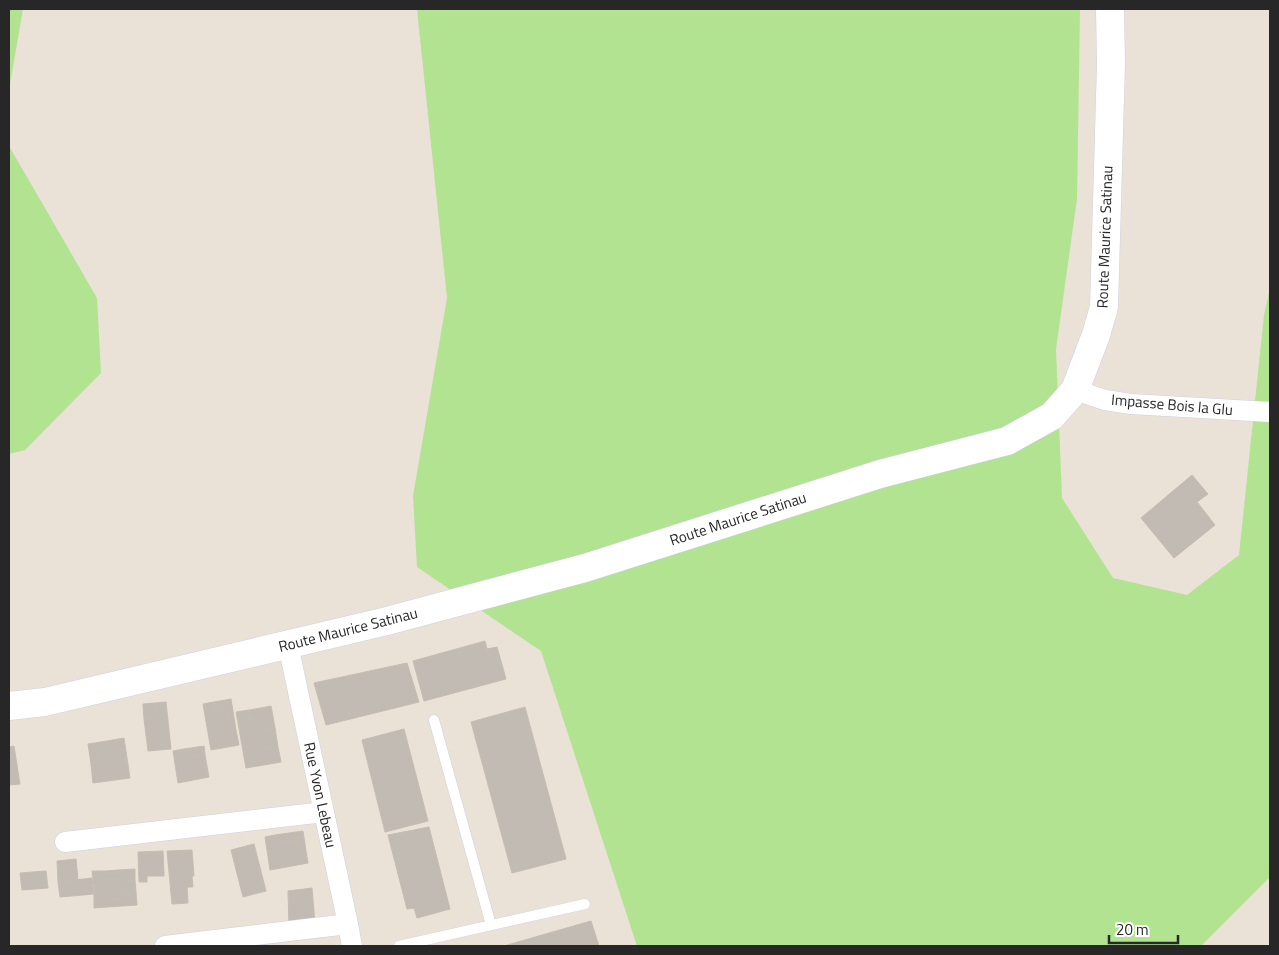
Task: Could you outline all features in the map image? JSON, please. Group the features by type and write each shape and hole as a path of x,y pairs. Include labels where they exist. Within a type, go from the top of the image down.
{"main road":[{"name":"Route Maurice Satinau","path":"9,706 45,702 288,645 586,568 880,474 1007,440 1052,416 1075,390 1096,335 1104,307 1111,63 1110,9"}],"street":[{"name":"Impasse Bois la Glu","path":"1075,390 1105,400 1131,404 1270,412"},
{"name":"Rue Yvon Lebeau","path":"288,645 352,946"},
{"path":"64,842 324,812"},
{"path":"165,946 348,924"}],"lane":[{"path":"434,720 491,926"},
{"path":"399,946 585,904"}],"green space":[{"path":"9,9 23,9 9,90"},
{"path":"417,9 1080,9 1077,199 1056,349 1062,498 1113,578 1187,595 1239,555 1264,315 1270,288 1270,877 1201,946 637,946 541,651 417,567 413,496 447,298"},
{"path":"9,146 97,298 101,373 25,450 9,454"}],"building":[{"path":"1192,475 1208,494 1197,502 1215,525 1174,558 1141,518"},
{"path":"485,641 487,649 497,647 506,679 424,701 413,661"},
{"path":"407,663 419,702 326,725 314,683"},
{"path":"231,699 236,730 230,731 226,707 215,709 214,702"},
{"path":"166,702 171,749 148,751 144,719 156,718 155,703"},
{"path":"214,702 215,709 226,707 230,731 236,730 239,745 211,750 203,704"},
{"path":"155,703 156,718 144,719 143,704"},
{"path":"271,706 275,728 265,730 269,748 278,747 281,762 246,768 236,712 249,710 250,719 262,717 261,708"},
{"path":"525,707 566,859 512,873 471,722"},
{"path":"261,708 262,717 250,719 249,710"},
{"path":"275,728 278,747 269,748 265,730"},
{"path":"404,729 428,821 385,832 362,740"},
{"path":"124,738 130,778 93,783 91,764 98,763 95,743"},
{"path":"95,743 98,763 91,764 88,744"},
{"path":"14,746 20,784 9,785 9,747"},
{"path":"204,746 205,755 185,758 184,749"},
{"path":"184,749 185,758 205,755 209,777 178,783 173,751"},
{"path":"429,827 450,909 417,918 414,908 407,909 388,835"},
{"path":"303,831 306,851 298,852 296,840 276,844 275,835"},
{"path":"275,835 276,844 296,840 298,852 306,851 308,863 270,870 265,837"},
{"path":"254,844 266,891 243,897 231,850"},
{"path":"192,850 194,876 192,876 193,887 187,887 188,903 172,904 167,851"},
{"path":"163,851 164,876 147,876 147,882 139,882 138,852"},
{"path":"76,859 78,880 58,882 57,861"},
{"path":"135,869 135,880 124,881 125,899 106,900 107,907 94,908 95,894 92,871 105,871 105,874 119,873 119,870"},
{"path":"119,870 119,873 105,874 105,871"},
{"path":"46,871 48,888 22,890 20,873"},
{"path":"92,878 94,894 60,897 58,882"},
{"path":"135,880 137,905 107,907 106,900 125,899 124,881"},
{"path":"312,888 315,924 289,927 288,891"},
{"path":"591,921 599,946 504,946"}]}
